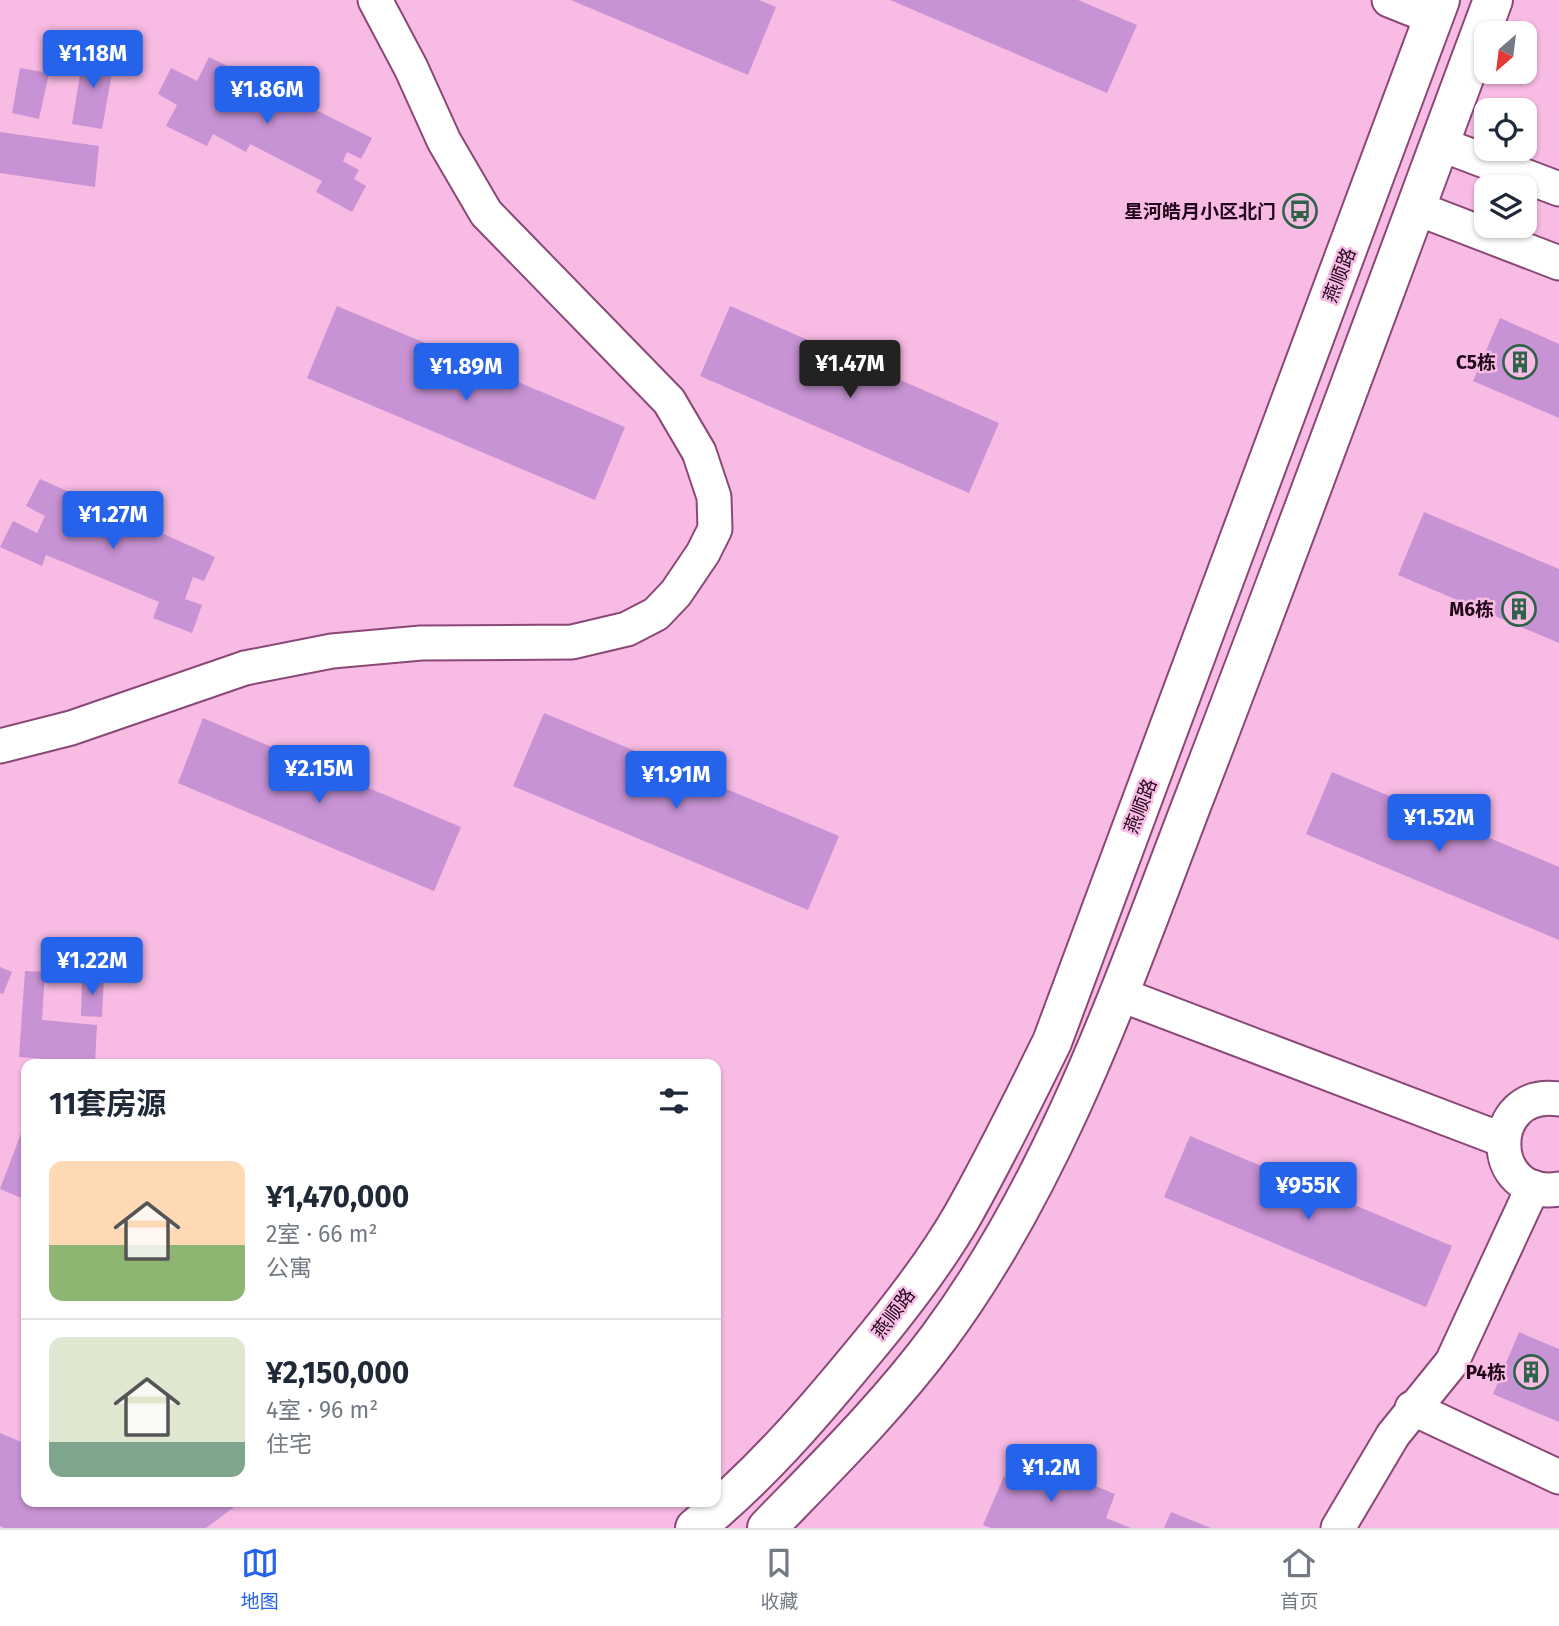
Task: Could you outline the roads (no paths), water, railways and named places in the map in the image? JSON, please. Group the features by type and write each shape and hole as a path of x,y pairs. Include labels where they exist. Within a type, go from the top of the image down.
{"main road":[{"path":"767,1528 851,1442 952,1317 1028,1192 1098,1047 1493,0"},
{"name":"燕顺路","path":"721,1507 814,1412 899,1309 960,1220 1010,1128 1052,1042 1437,9"},
{"name":"燕顺路","path":"695,1528 721,1507"}],"lane":[{"path":"0,746 71,728 245,668 332,651 421,643 572,642 628,629 656,614 676,593 704,553 715,529 714,497 699,452 669,401 486,213 444,141 411,68 374,0"},
{"path":"1389,0 1437,9"},
{"path":"1440,144 1559,189"},
{"path":"1416,208 1559,263"},
{"path":"1122,985 1505,1132"},
{"path":"1338,1528 1393,1435 1412,1408 1452,1362 1546,1188 1514,1174 1506,1159 1505,1132 1526,1104 1541,1098 1559,1099"},
{"path":"1412,1408 1559,1477"}],"place":[{"name":"星河皓月小区北门","path":"1300,211"},
{"name":"C5栋","path":"1520,362"},
{"name":"M6栋","path":"1519,609"},
{"name":"P4栋","path":"1531,1372"}]}
